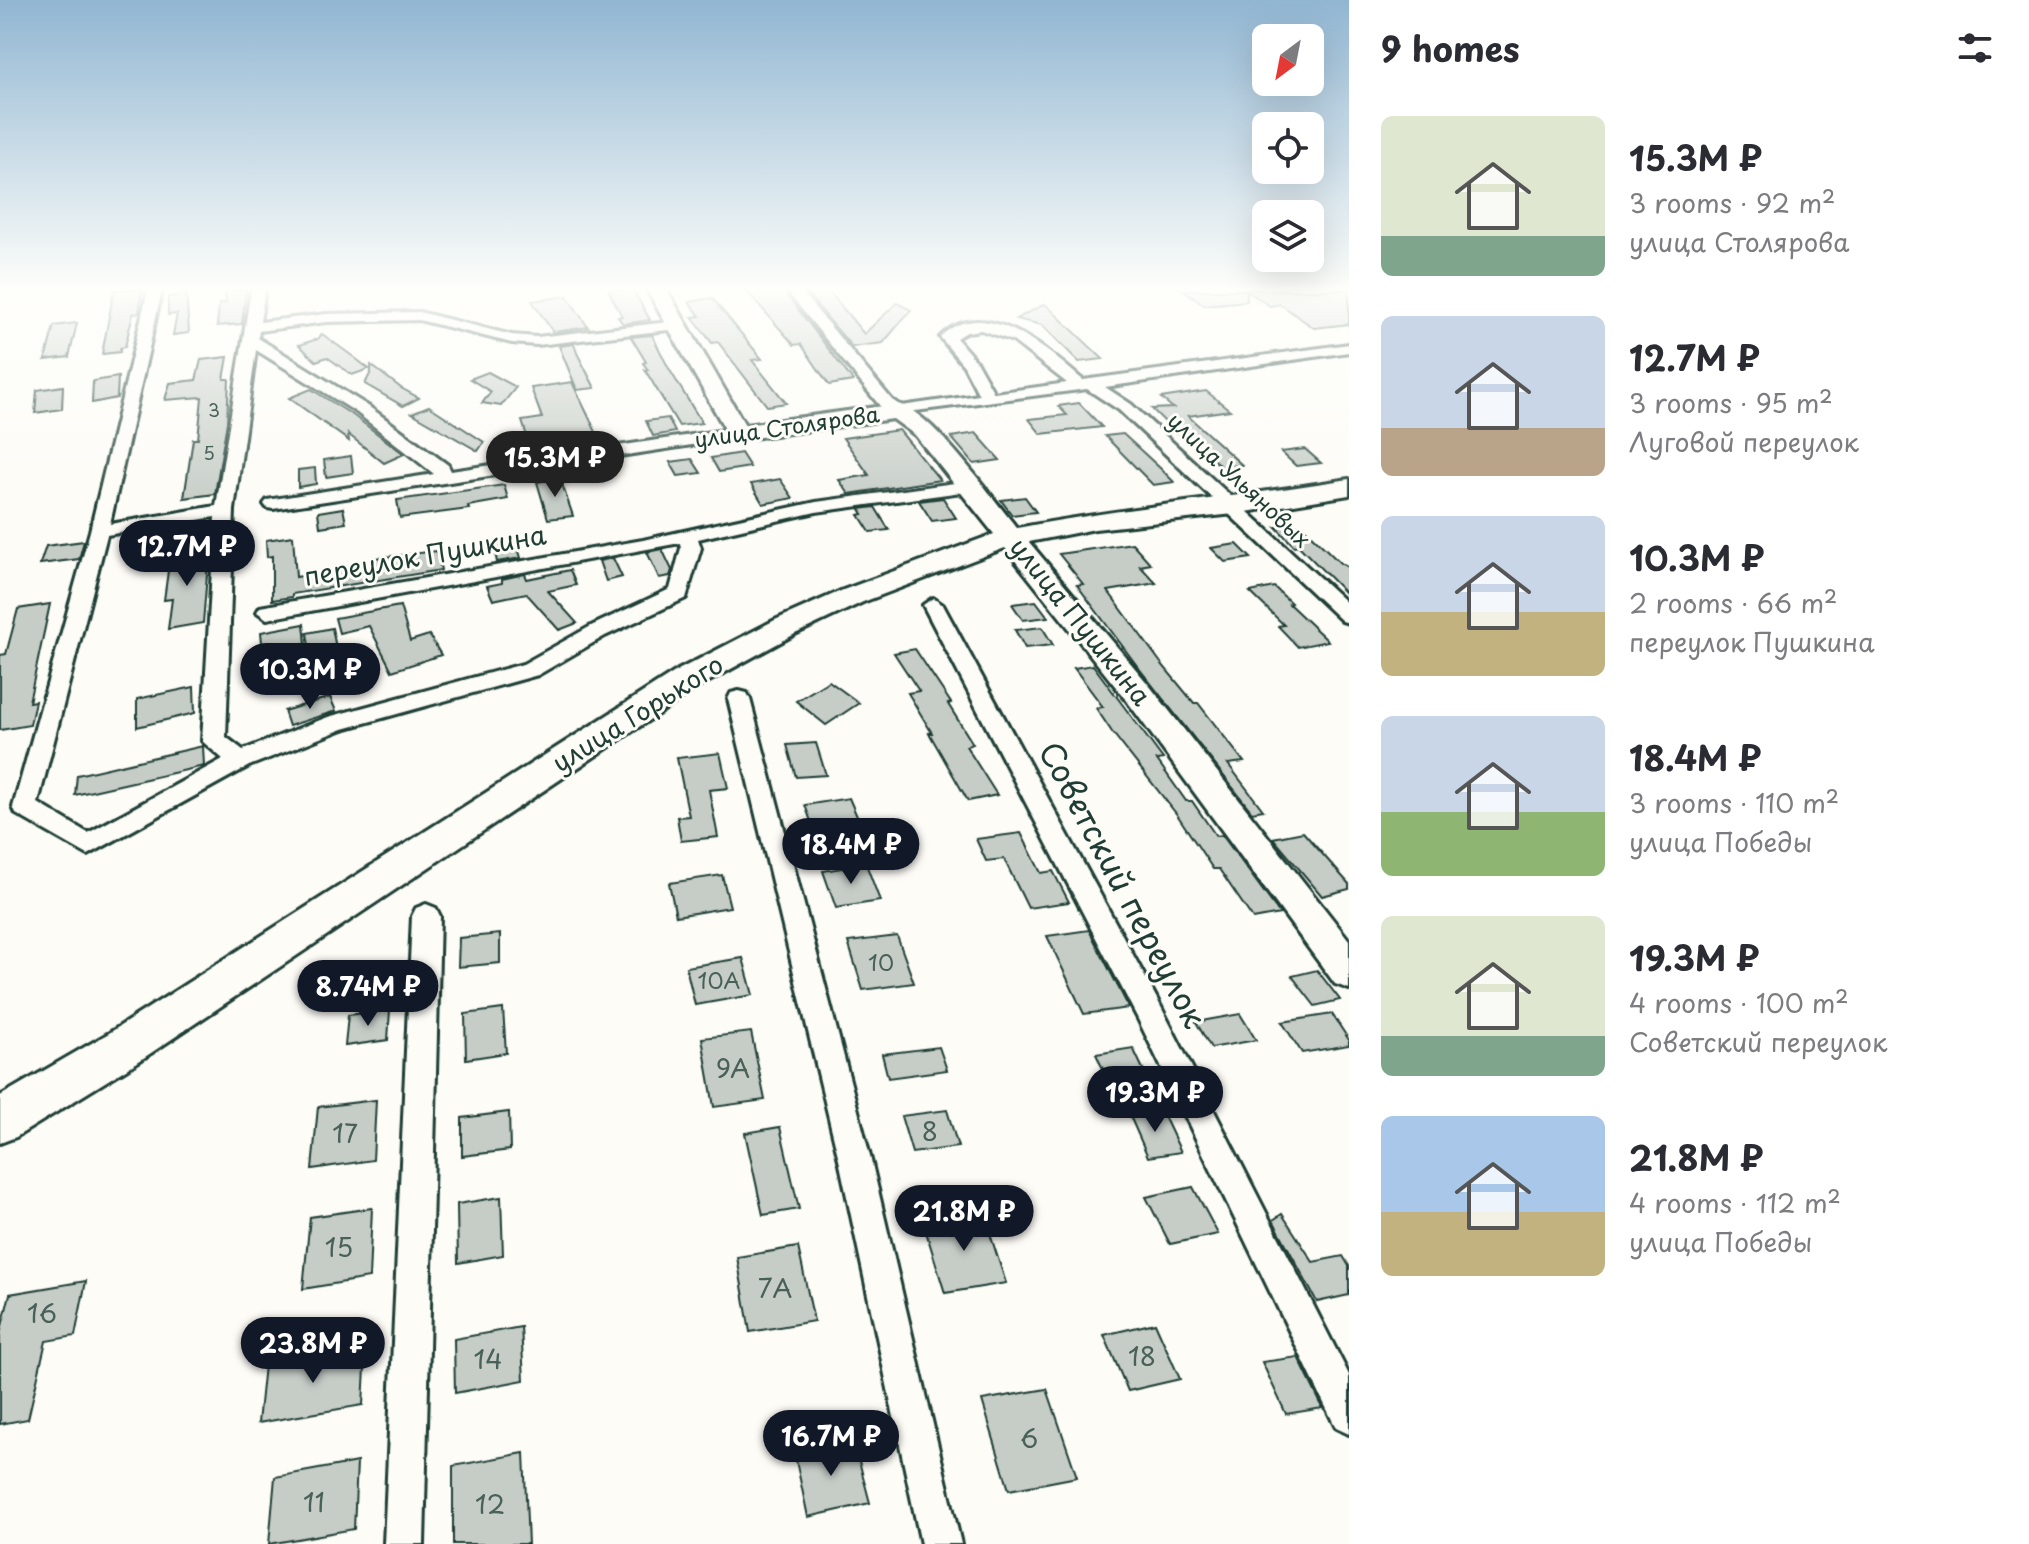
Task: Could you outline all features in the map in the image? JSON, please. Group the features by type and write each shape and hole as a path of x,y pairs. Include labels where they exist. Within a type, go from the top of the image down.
{"street":[{"path":"138,362 99,531 25,807 88,845 241,760 336,723 530,670 598,631 679,593 691,548 687,536"},
{"path":"241,760 214,741 225,510 249,362"},
{"path":"294,362 442,469 444,477"},
{"path":"698,362 738,433"},
{"name":"улица Пушкина","path":"852,362 886,403 923,430 1011,537 1138,693 1349,971"},
{"name":"улица Ульяновых","path":"969,362 989,399"},
{"name":"улица Ульяновых","path":"1053,362 1086,386 1125,407 1349,616"},
{"name":"улица Столярова","path":"273,504 738,433 1253,362"},
{"name":"переулок Пушкина","path":"267,612 687,536 816,507 969,486"},
{"name":"улица Горького","path":"0,1121 124,1047 689,678 785,627 853,596 1011,537 1095,521 1234,506 1349,487"},
{"path":"99,531 225,510"},
{"name":"Советский переулок","path":"933,605 1155,1022 1349,1415"},
{"path":"739,699 856,1164 941,1544"},
{"path":"404,1544 426,916"}],"building":[{"path":"200,362 227,362 224,379 229,379 227,422 215,494 184,498 193,439 198,439 202,397 165,400 170,383 196,380"},
{"path":"334,362 360,362 369,369 352,375"},
{"path":"566,362 582,362 595,388 577,390"},
{"path":"666,362 702,423 679,426 643,363"},
{"path":"733,362 754,362 786,403 767,406"},
{"path":"813,362 838,362 853,381 829,385"},
{"path":"371,365 419,398 403,406 365,384"},
{"path":"488,372 516,387 501,406 482,403 491,392 470,379"},
{"path":"118,377 117,398 92,403 93,381"},
{"path":"572,382 597,434 530,445 522,421 542,418 531,388"},
{"path":"63,386 62,409 35,413 37,390"},
{"path":"311,389 354,416 404,454 384,463 348,434 349,441 289,398"},
{"path":"1206,391 1230,410 1188,416 1242,465 1222,467 1182,433 1176,433 1152,409 1173,408 1161,398"},
{"path":"1079,403 1102,427 1041,434 1029,419 1067,415 1058,406"},
{"path":"429,406 484,442 478,451 412,413"},
{"path":"668,418 675,432 653,436 646,421"},
{"path":"899,430 940,480 849,494 839,480 869,475 843,438"},
{"path":"976,433 1000,460 974,464 951,437"},
{"path":"1123,434 1174,482 1153,485 1105,436"},
{"path":"1305,449 1321,463 1296,466 1281,452"},
{"path":"741,453 750,467 719,472 711,458"},
{"path":"351,456 353,473 326,477 324,460"},
{"path":"692,459 701,473 678,476 670,462"},
{"path":"315,468 316,484 298,487 298,470"},
{"path":"560,478 573,516 548,519 537,482"},
{"path":"780,479 793,498 763,504 751,484"},
{"path":"504,485 508,499 468,506 469,509 400,518 397,500"},
{"path":"1025,497 1036,512 1012,515 1001,500"},
{"path":"943,498 956,518 932,521 919,501"},
{"path":"875,507 889,530 870,532 859,515 863,514 860,509"},
{"path":"343,508 346,523 320,527 318,512"},
{"path":"1301,525 1349,568 1349,597 1276,527"},
{"path":"293,536 296,577 376,564 374,558 437,551 441,570 292,594 292,597 272,600 272,556 267,557 266,540"},
{"path":"84,541 79,559 40,564 46,546"},
{"path":"516,541 521,558 497,562 493,544"},
{"path":"1132,543 1151,564 1140,566 1156,583 1108,591 1161,663 1194,703 1198,703 1244,762 1228,764 1263,810 1252,812 1138,667 1077,585 1083,584 1059,554"},
{"path":"1237,544 1251,558 1225,562 1211,548"},
{"path":"662,549 672,570 670,576 659,578 647,552"},
{"path":"209,550 203,623 168,629 172,599 164,600 170,556"},
{"path":"613,558 622,577 606,581 599,561"},
{"path":"570,570 576,585 548,591 577,623 559,630 526,593 493,600 487,586 525,574 527,579"},
{"path":"1274,587 1328,641 1298,647 1278,626 1284,625 1250,592"},
{"path":"1036,601 1048,617 1023,620 1012,604"},
{"path":"50,604 29,702 35,701 30,725 0,730 0,655 6,654 18,609"},
{"path":"400,606 410,641 429,635 441,655 392,671 369,626 339,633 335,618"},
{"path":"304,624 306,644 263,653 261,632"},
{"path":"1042,627 1053,645 1025,648 1015,630"},
{"path":"332,628 336,648 310,653 307,633"},
{"path":"915,649 951,703 948,704 973,744 966,746 997,795 968,801 929,733 932,733 908,693 919,691 894,653"},
{"path":"1093,665 1163,759 1157,760 1186,801 1192,801 1216,836 1222,835 1280,914 1253,919 1219,869 1213,869 1178,816 1112,732 1096,708 1103,707 1074,668"},
{"path":"829,681 859,703 826,725 796,701"},
{"path":"194,687 195,713 137,727 137,699"},
{"path":"330,697 336,711 289,726 284,711"},
{"path":"816,743 826,775 796,777 787,745"},
{"path":"203,746 204,766 75,795 77,775"},
{"path":"720,753 728,788 709,790 718,837 681,841 677,817 689,816 677,758"},
{"path":"849,798 865,835 819,843 805,805"},
{"path":"1303,832 1349,884 1349,889 1322,896 1273,838"},
{"path":"1021,833 1041,873 1053,871 1069,902 1028,908 1004,859 986,861 976,839"},
{"path":"866,864 880,901 836,908 823,871"},
{"path":"722,875 730,907 676,916 669,883"},
{"path":"1089,930 1129,1008 1084,1014 1047,936"},
{"path":"500,934 500,963 458,967 459,938"},
{"path":"897,936 914,983 863,990 848,942"},
{"path":"743,958 753,995 695,1005 686,967"},
{"path":"1317,970 1340,1000 1315,1006 1292,976"},
{"path":"503,1009 506,1053 466,1059 465,1014"},
{"path":"390,1010 388,1040 345,1046 348,1015"},
{"path":"1240,1014 1256,1040 1211,1048 1196,1022"},
{"path":"1332,1014 1349,1040 1349,1045 1302,1053 1282,1022"},
{"path":"751,1032 765,1100 714,1107 702,1038"},
{"path":"939,1047 947,1070 888,1078 882,1054"},
{"path":"1133,1048 1150,1084 1112,1089 1096,1054"},
{"path":"376,1100 373,1160 312,1169 318,1107"},
{"path":"947,1110 958,1147 912,1153 901,1116"},
{"path":"509,1112 510,1150 462,1156 462,1118"},
{"path":"1162,1112 1181,1152 1148,1157 1130,1116"},
{"path":"780,1127 799,1209 763,1215 745,1133"},
{"path":"1193,1187 1218,1234 1170,1244 1146,1197"},
{"path":"501,1197 503,1255 458,1263 457,1204"},
{"path":"372,1208 369,1278 303,1289 310,1217"},
{"path":"983,1212 1006,1283 945,1293 923,1222"},
{"path":"1282,1214 1313,1262 1343,1256 1349,1266 1349,1295 1317,1302 1273,1220"},
{"path":"798,1247 814,1321 750,1332 737,1257"},
{"path":"86,1281 75,1336 46,1341 28,1419 0,1424 0,1334 10,1294"},
{"path":"1155,1323 1180,1379 1128,1391 1104,1335"},
{"path":"521,1327 524,1380 455,1393 454,1339"},
{"path":"366,1348 363,1405 258,1423 264,1365"},
{"path":"1298,1357 1323,1408 1286,1414 1262,1362"},
{"path":"1047,1389 1077,1477 1009,1490 982,1400"},
{"path":"853,1438 870,1503 808,1517 794,1451"},
{"path":"524,1453 528,1544 453,1544 453,1466"},
{"path":"357,1462 354,1529 269,1544 275,1477"}]}
